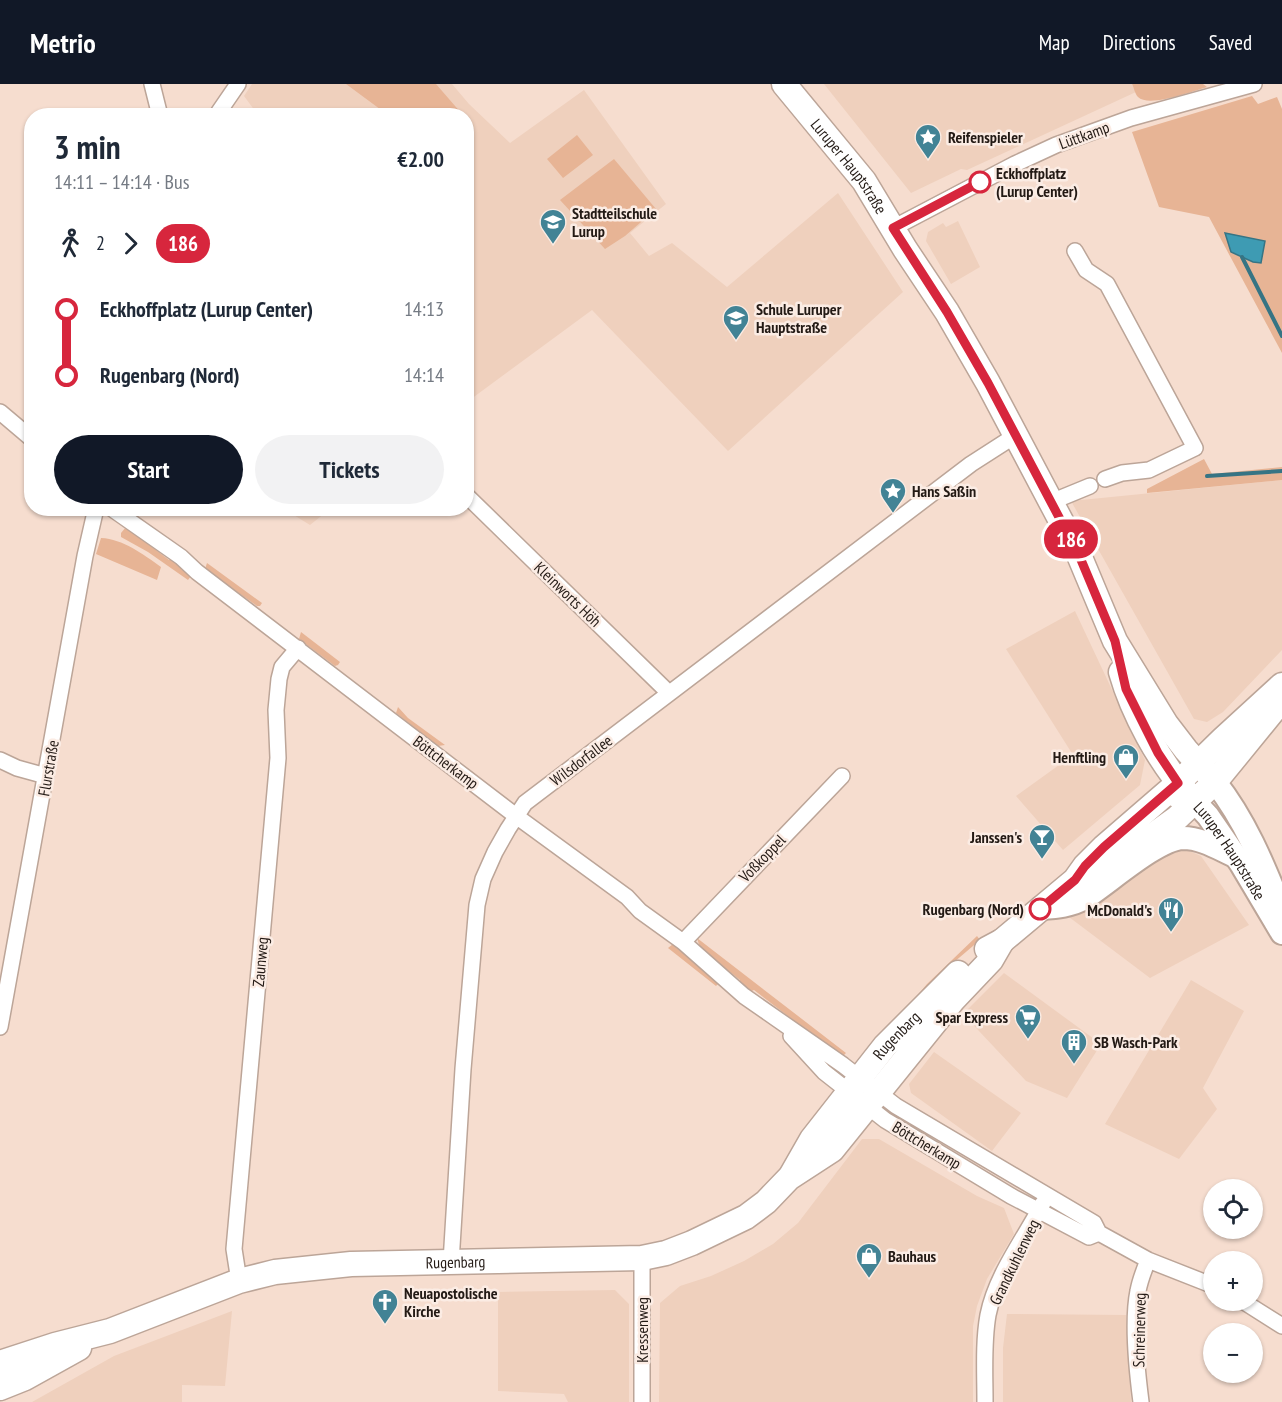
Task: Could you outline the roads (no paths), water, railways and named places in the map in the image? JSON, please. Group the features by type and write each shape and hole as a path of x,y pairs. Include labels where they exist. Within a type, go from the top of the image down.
{"main road":[{"name":"Luruper Hauptstraße","path":"784,84 851,163 880,205 947,312 1016,435 1097,593 1115,641 1126,689 1158,753 1182,773 1230,800 1248,831 1282,911"},
{"name":"Luruper Hauptstraße","path":"1115,641 1166,724 1182,773"},
{"name":"Rugenbarg","path":"0,1363 55,1345 110,1331 239,1281 275,1272 351,1264 642,1258 680,1248 731,1225 766,1202 789,1178 812,1139 864,1093 885,1046 946,984 982,951 1002,941 1075,880 1104,847 1182,773 1282,685"},
{"name":"Rugenbarg","path":"1075,880 1092,874 1131,851 1211,791 1282,699"},
{"path":"1182,773 1179,796 1211,791"},
{"name":"Luruper Hauptstraße","path":"1211,791 1235,856 1282,933"},
{"path":"1041,908 1067,906 1084,898 1160,847 1180,838 1201,841 1235,856"},
{"name":"Rugenbarg","path":"0,1388 25,1378 110,1331"}],"street":[{"path":"152,84 158,108"},
{"path":"222,108 238,84"},
{"name":"Lüttkamp","path":"893,228 1056,145 1131,118 1254,84"},
{"path":"1075,251 1086,270 1107,284 1195,448 1149,470 1122,473 1105,479"},
{"path":"0,412 24,432"},
{"name":"Wilsdorfallee","path":"451,1262 476,913 483,879 495,852 516,816 525,803 554,780 971,464 1016,435"},
{"path":"1051,502 1090,486"},
{"name":"Kleinworts Höh","path":"474,503 669,693"},
{"name":"Flurstraße","path":"0,1027 94,516"},
{"name":"Böttcherkamp","path":"122,516 181,557 516,816 618,890 640,911 682,942 740,993 864,1093 885,1120 1089,1237 1099,1233"},
{"name":"Zaunweg","path":"239,1281 234,1248 278,758 277,693 282,667 298,648"},
{"path":"0,760 17,768 46,776"},
{"name":"Voßkoppel","path":"682,942 842,776"},
{"name":"Böttcherkamp","path":"864,1093 896,1106 1047,1195 1094,1223 1099,1233 1148,1260 1203,1282"},
{"name":"Grandkuhlenweg","path":"985,1402 985,1341 989,1313 1001,1280 1047,1195"},
{"name":"Kressenweg","path":"642,1258 642,1402"},
{"name":"Schreinerweg","path":"1141,1402 1137,1365 1137,1304 1148,1260"},
{"path":"1259,1311 1282,1326"}],"water":[{"path":"1225,233 1265,241 1261,263 1253,262 1231,252"}],"waterway":[{"path":"1242,257 1282,336"},
{"path":"1207,476 1282,471"}],"place":[{"name":"Reifenspieler","path":"928,160"},
{"name":"Eckhoffplatz (Lurup Center)","path":"980,182"},
{"name":"Stadtteilschule Lurup","path":"553,245"},
{"name":"Schule Luruper Hauptstraße","path":"736,341"},
{"name":"Hans Saßin","path":"893,514"},
{"name":"Henftling","path":"1126,780"},
{"name":"Janssen's","path":"1042,860"},
{"name":"Rugenbarg (Nord)","path":"1040,909"},
{"name":"McDonald's","path":"1171,933"},
{"name":"Spar Express","path":"1028,1040"},
{"name":"SB Wasch-Park","path":"1074,1065"},
{"name":"Bauhaus","path":"869,1279"},
{"name":"Neuapostolische Kirche","path":"385,1325"}]}
